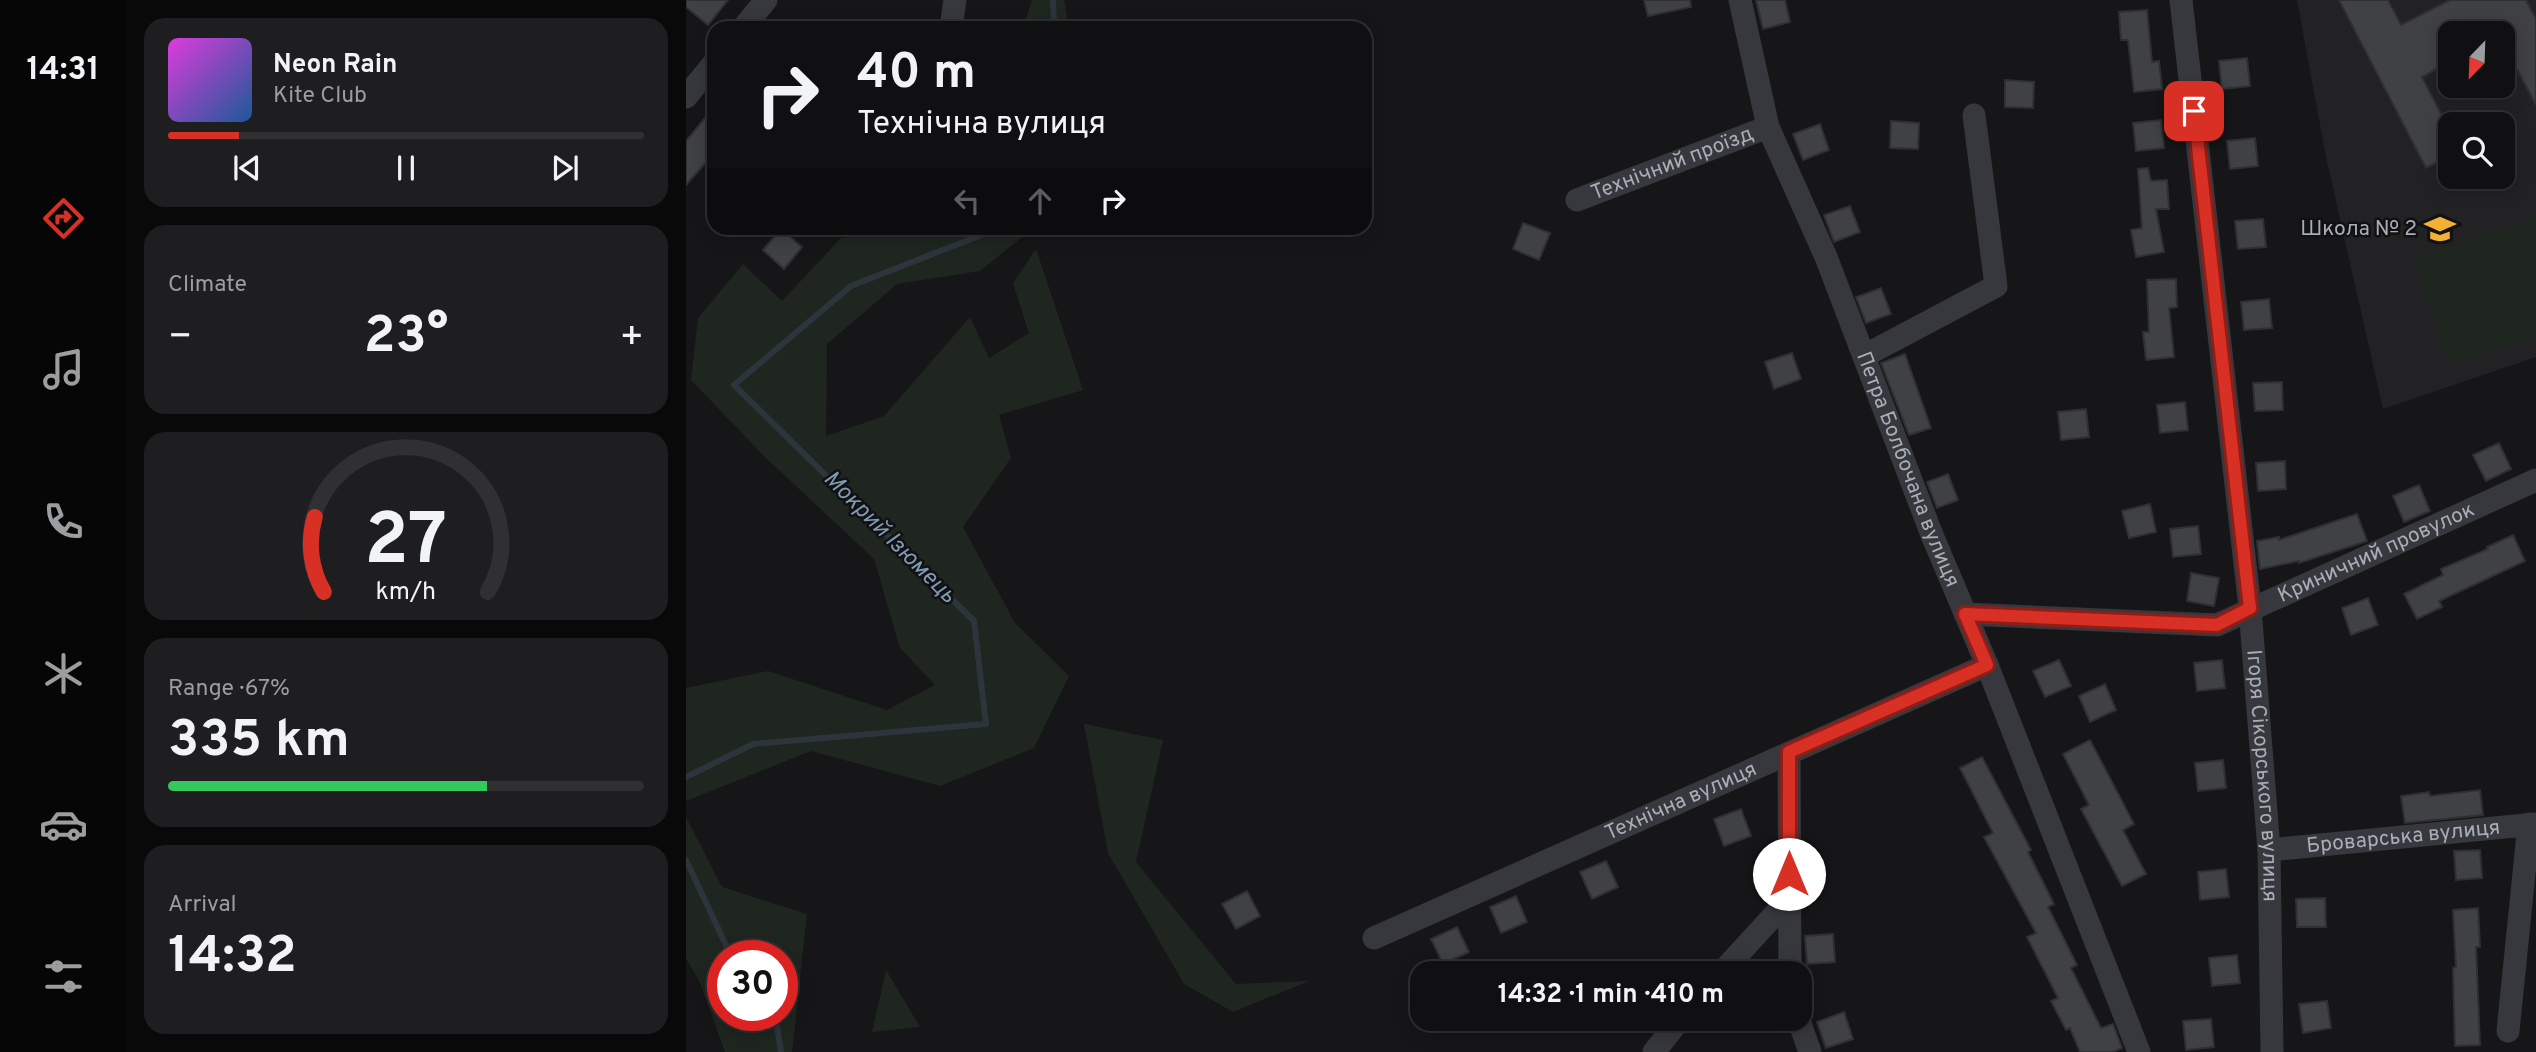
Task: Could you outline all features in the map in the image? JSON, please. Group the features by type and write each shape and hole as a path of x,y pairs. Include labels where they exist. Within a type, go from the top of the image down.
{"street":[{"path":"749,21 766,0"},
{"path":"952,21 956,0"},
{"name":"Петра Болбочана вулиця","path":"1740,0 1768,127 1826,257 1932,535 1987,665 2139,1052"},
{"name":"Ігоря Сікорського вулиця","path":"2181,0 2250,608 2270,849 2272,1052"},
{"path":"686,97 707,72"},
{"path":"1864,356 1996,286 1974,115"},
{"name":"Технічний проїзд","path":"1577,200 1768,127"},
{"name":"Криничний провулок","path":"1965,614 2217,625 2536,480"},
{"name":"Технічна вулиця","path":"1374,938 1987,665"},
{"path":"1789,752 1790,961"},
{"path":"2508,1031 2532,824"},
{"name":"Броварська вулиця","path":"2270,849 2532,824"},
{"path":"1732,961 1789,898"},
{"path":"1654,1052 1671,1031"},
{"path":"1803,1031 1810,1052"}],"shaded area":[{"path":"1032,0 1064,0 1068,21 1025,21"},
{"name":"Школа № 2","path":"2297,0 2536,0 2536,357 2383,409 2326,157"},
{"path":"2536,218 2536,337 2449,366 2412,257"},
{"path":"870,235 1025,235 980,271 897,284 827,344 826,436 884,416 970,317 989,358 1029,333 1013,283 1036,249 1083,390 999,415 1011,458 963,527 1015,623 1069,676 1034,748 940,786 811,751 686,801 686,688 768,671 887,710 935,685 900,648 874,559 766,458 691,380 698,318 743,264 782,301 841,238"},
{"path":"1084,724 1163,740 1136,862 1236,984 1309,981 1233,1012 1184,984 1108,853"},
{"path":"686,817 722,887 807,914 798,997 798,940 707,940 707,1002 686,958"},
{"path":"886,970 920,1027 872,1032"},
{"path":"717,1031 794,1031 792,1052 725,1052"}],"building":[{"path":"686,0 728,0 707,24 686,7"},
{"path":"1644,0 1690,0 1691,7 1648,16"},
{"path":"1756,0 1785,0 1790,22 1763,29"},
{"path":"2339,0 2388,0 2401,25 2450,0 2526,0 2536,19 2536,105 2515,65 2515,21 2438,21 2438,68 2422,77 2440,112 2438,112 2438,162 2426,168"},
{"path":"2147,10 2152,62 2159,61 2162,89 2134,92 2128,40 2121,40 2119,12"},
{"path":"2247,58 2250,86 2222,89 2219,61"},
{"path":"2005,80 2034,82 2033,108 2005,107"},
{"path":"707,116 707,161 686,185 686,141"},
{"path":"2161,120 2164,148 2136,151 2133,123"},
{"path":"1891,121 1919,123 1918,149 1890,148"},
{"path":"1820,124 1829,150 1803,160 1793,134"},
{"path":"2255,138 2258,166 2230,169 2227,141"},
{"path":"2148,168 2151,181 2167,180 2169,209 2156,209 2164,252 2136,257 2131,230 2142,228 2138,169"},
{"path":"1850,206 1860,232 1834,242 1824,215"},
{"path":"2263,219 2266,247 2238,249 2235,221"},
{"path":"1523,223 1550,233 1539,260 1513,249"},
{"path":"776,235 788,235 802,247 784,269 763,250"},
{"path":"2176,279 2177,307 2169,308 2174,357 2146,360 2143,332 2149,332 2147,280"},
{"path":"1881,288 1891,314 1866,323 1856,297"},
{"path":"2269,299 2272,328 2244,330 2241,302"},
{"path":"1792,353 1801,379 1774,389 1765,362"},
{"path":"1905,354 1931,428 1909,435 1881,363"},
{"path":"2282,382 2283,410 2255,411 2253,383"},
{"path":"2185,402 2188,430 2160,433 2157,405"},
{"path":"2086,409 2089,437 2061,440 2058,412"},
{"path":"2499,443 2511,469 2486,481 2473,455"},
{"path":"2285,461 2286,489 2258,491 2256,463"},
{"path":"1948,474 1958,500 1937,508 1927,482"},
{"path":"2419,485 2430,511 2404,522 2393,496"},
{"path":"2150,504 2156,532 2129,538 2122,511"},
{"path":"2357,514 2367,541 2299,563 2260,569 2257,541 2279,537 2279,540"},
{"path":"2198,526 2201,554 2173,557 2170,529"},
{"path":"2513,535 2525,561 2439,601 2442,607 2417,619 2404,594 2443,575 2441,569"},
{"path":"2191,573 2219,578 2214,606 2187,601"},
{"path":"2368,598 2378,625 2351,635 2342,608"},
{"path":"2059,660 2071,686 2045,697 2033,671"},
{"path":"2222,660 2225,688 2197,691 2194,663"},
{"path":"2105,684 2116,710 2090,722 2079,696"},
{"path":"2090,740 2134,824 2123,830 2146,874 2122,886 2081,809 2089,805 2063,754"},
{"path":"1982,757 2031,850 2028,852 2054,904 2048,907 2077,965 2071,968 2101,1028 2113,1024 2122,1048 2113,1052 2080,1052 2070,1028 2066,1030 2051,1001 2058,998 2027,937 2036,933 1984,837 1993,833 1960,768"},
{"path":"2223,760 2226,788 2198,791 2195,763"},
{"path":"2480,790 2483,815 2405,823 2401,796 2429,792 2430,796"},
{"path":"1741,809 1751,836 1724,846 1714,819"},
{"path":"2480,850 2482,878 2456,880 2454,851"},
{"path":"1606,861 1618,887 1592,899 1580,872"},
{"path":"2226,869 2229,897 2200,900 2198,872"},
{"path":"1247,891 1260,916 1236,929 1222,904"},
{"path":"1516,896 1527,922 1501,933 1490,907"},
{"path":"2325,898 2326,927 2297,927 2296,899"},
{"path":"2478,908 2480,947 2476,947 2480,1045 2455,1046 2453,968 2456,967 2453,910"},
{"path":"1457,927 1469,952 1450,961 1442,961 1431,939"},
{"path":"1833,934 1835,962 1812,964 1812,961 1807,961 1805,936"},
{"path":"2237,955 2240,983 2212,986 2209,958"},
{"path":"2327,1001 2331,1028 2303,1033 2299,1004"},
{"path":"1844,1012 1853,1039 1826,1048 1817,1022"},
{"path":"2211,1019 2214,1047 2186,1050 2183,1021"}],"waterway":[{"name":"Мокрий Ізюмець","path":"1053,0 1054,21"},
{"name":"Мокрий Ізюмець","path":"686,777 753,744 986,724 974,621 734,385 851,286 981,235"},
{"name":"Мокрий Ізюмець","path":"686,860 724,940"},
{"name":"Мокрий Ізюмець","path":"778,1031 781,1052"}],"place":[{"name":"Школа № 2","path":"2440,229"}],"route":[{"path":"1789,874 1789,752 1987,665 1965,614 2217,625 2250,608 2194,111"}]}
